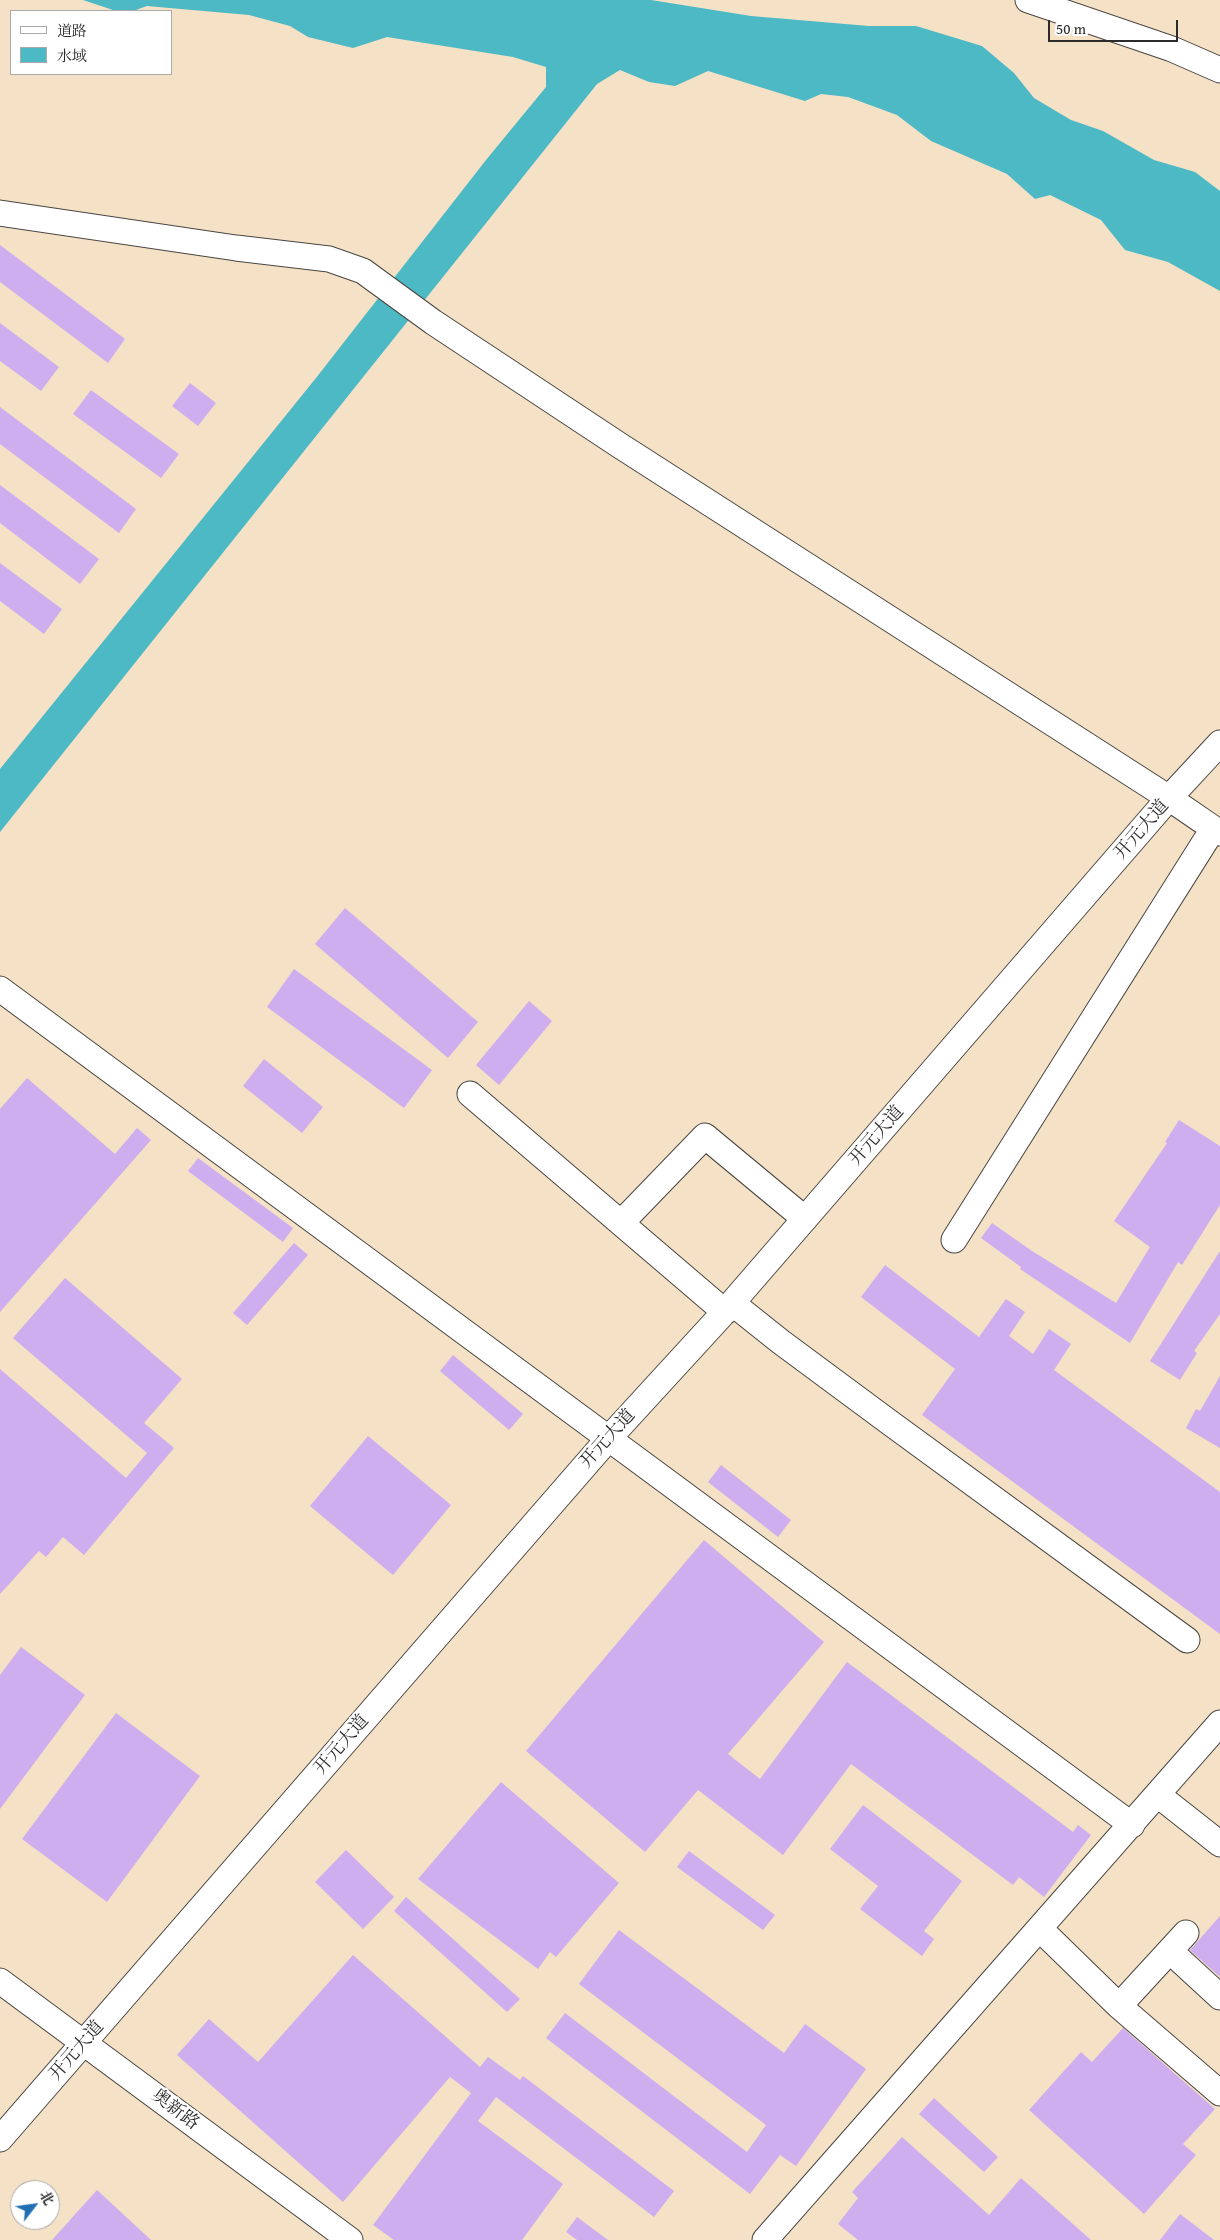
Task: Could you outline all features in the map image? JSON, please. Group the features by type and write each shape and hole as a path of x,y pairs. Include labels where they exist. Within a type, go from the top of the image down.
{"street":[{"path":"1028,0 1172,49 1220,70"},
{"path":"0,213 236,248 329,259 363,271 433,322 711,504 1169,798 1216,831 954,1240"},
{"name":"开元大道","path":"0,2139 609,1438 729,1307 1169,798 1220,743"},
{"path":"0,989 1132,1824"},
{"path":"470,1094 621,1223 729,1307 1187,1640"},
{"path":"621,1223 704,1136 805,1219"},
{"path":"765,2240 1220,1723"},
{"path":"1158,1795 1220,1844"},
{"path":"1040,1929 1119,2006 1220,2093"},
{"path":"1119,2006 1178,1942 1220,1997"},
{"name":"奥新路","path":"0,1981 350,2240"}],"water":[{"path":"83,0 651,0 751,16 869,26 916,26 982,46 1014,73 1034,98 1071,120 1103,131 1154,160 1195,172 1220,191 1220,291 1168,262 1125,250 1101,220 1050,195 1035,199 1007,174 931,141 897,115 848,97 821,94 805,101 708,71 675,86 649,82 620,70 597,84 0,832 0,769 316,378 486,160 546,87 546,67 513,57 387,37 353,48 308,37 290,26 249,15 147,6 136,10 113,10"}],"building":[{"path":"0,245 125,339 108,363 0,282"},
{"path":"0,323 59,367 41,391 0,361"},
{"path":"190,383 216,403 198,426 172,406"},
{"path":"91,390 179,454 161,478 73,414"},
{"path":"0,407 136,509 119,533 0,444"},
{"path":"0,485 99,559 80,584 0,523"},
{"path":"0,563 62,609 44,634 0,601"},
{"path":"345,908 478,1022 448,1058 315,944"},
{"path":"294,969 432,1070 404,1108 267,1007"},
{"path":"529,1001 552,1021 499,1085 476,1065"},
{"path":"264,1059 323,1107 302,1133 243,1086"},
{"path":"27,1078 115,1154 137,1128 151,1140 0,1312 0,1109"},
{"path":"1179,1120 1220,1146 1220,1205 1182,1265 1178,1262 1130,1343 1020,1269 1021,1267 981,1238 992,1223 1032,1251 1116,1303 1150,1247 1114,1221 1167,1143 1165,1142"},
{"path":"198,1158 293,1228 283,1242 188,1171"},
{"path":"294,1243 308,1255 247,1325 233,1313"},
{"path":"1220,1251 1220,1314 1194,1351 1197,1353 1180,1380 1150,1361"},
{"path":"885,1265 979,1337 1006,1299 1025,1312 1009,1336 1033,1354 1049,1329 1071,1344 1054,1370 1220,1492 1220,1634 922,1415 955,1369 861,1297"},
{"path":"65,1278 182,1379 144,1423 174,1448 84,1555 63,1537 46,1557 39,1551 0,1594 0,1369 126,1478 147,1453 13,1338"},
{"path":"453,1355 523,1414 509,1430 440,1371"},
{"path":"1220,1376 1220,1448 1186,1428 1196,1409 1200,1411"},
{"path":"368,1436 451,1505 393,1575 310,1506"},
{"path":"721,1465 791,1520 778,1537 708,1482"},
{"path":"704,1540 824,1642 728,1754 760,1779 847,1662 1073,1832 1078,1825 1091,1835 1044,1897 1019,1877 1013,1885 851,1764 783,1855 698,1790 645,1852 526,1751"},
{"path":"21,1647 85,1695 0,1809 0,1675"},
{"path":"116,1713 200,1776 107,1902 22,1839"},
{"path":"501,1782 619,1883 556,1957 550,1952 538,1969 418,1879"},
{"path":"863,1805 962,1881 924,1931 934,1939 922,1956 860,1909 878,1886 830,1849"},
{"path":"346,1850 394,1897 363,1929 315,1882"},
{"path":"689,1851 775,1915 763,1930 677,1867"},
{"path":"406,1897 520,1999 507,2012 394,1911"},
{"path":"1220,1916 1220,1977 1190,1950"},
{"path":"619,1930 784,2053 805,2024 866,2069 796,2166 780,2155 750,2194 546,2038 565,2013 747,2152 766,2125 579,1984"},
{"path":"353,1955 480,2067 488,2057 520,2080 523,2076 674,2191 654,2217 496,2097 478,2121 563,2184 522,2240 394,2240 373,2225 471,2093 450,2077 343,2202 177,2055 209,2019 258,2062"},
{"path":"1123,2028 1215,2109 1183,2144 1196,2155 1144,2214 1029,2110 1081,2052 1092,2062"},
{"path":"934,2098 998,2157 984,2172 919,2114"},
{"path":"902,2137 989,2215 1021,2178 1091,2240 858,2240 838,2224 858,2198 852,2192"},
{"path":"97,2190 151,2240 52,2240"},
{"path":"1180,2214 1214,2240 1160,2240"},
{"path":"577,2217 608,2240 577,2240 566,2232"}]}
